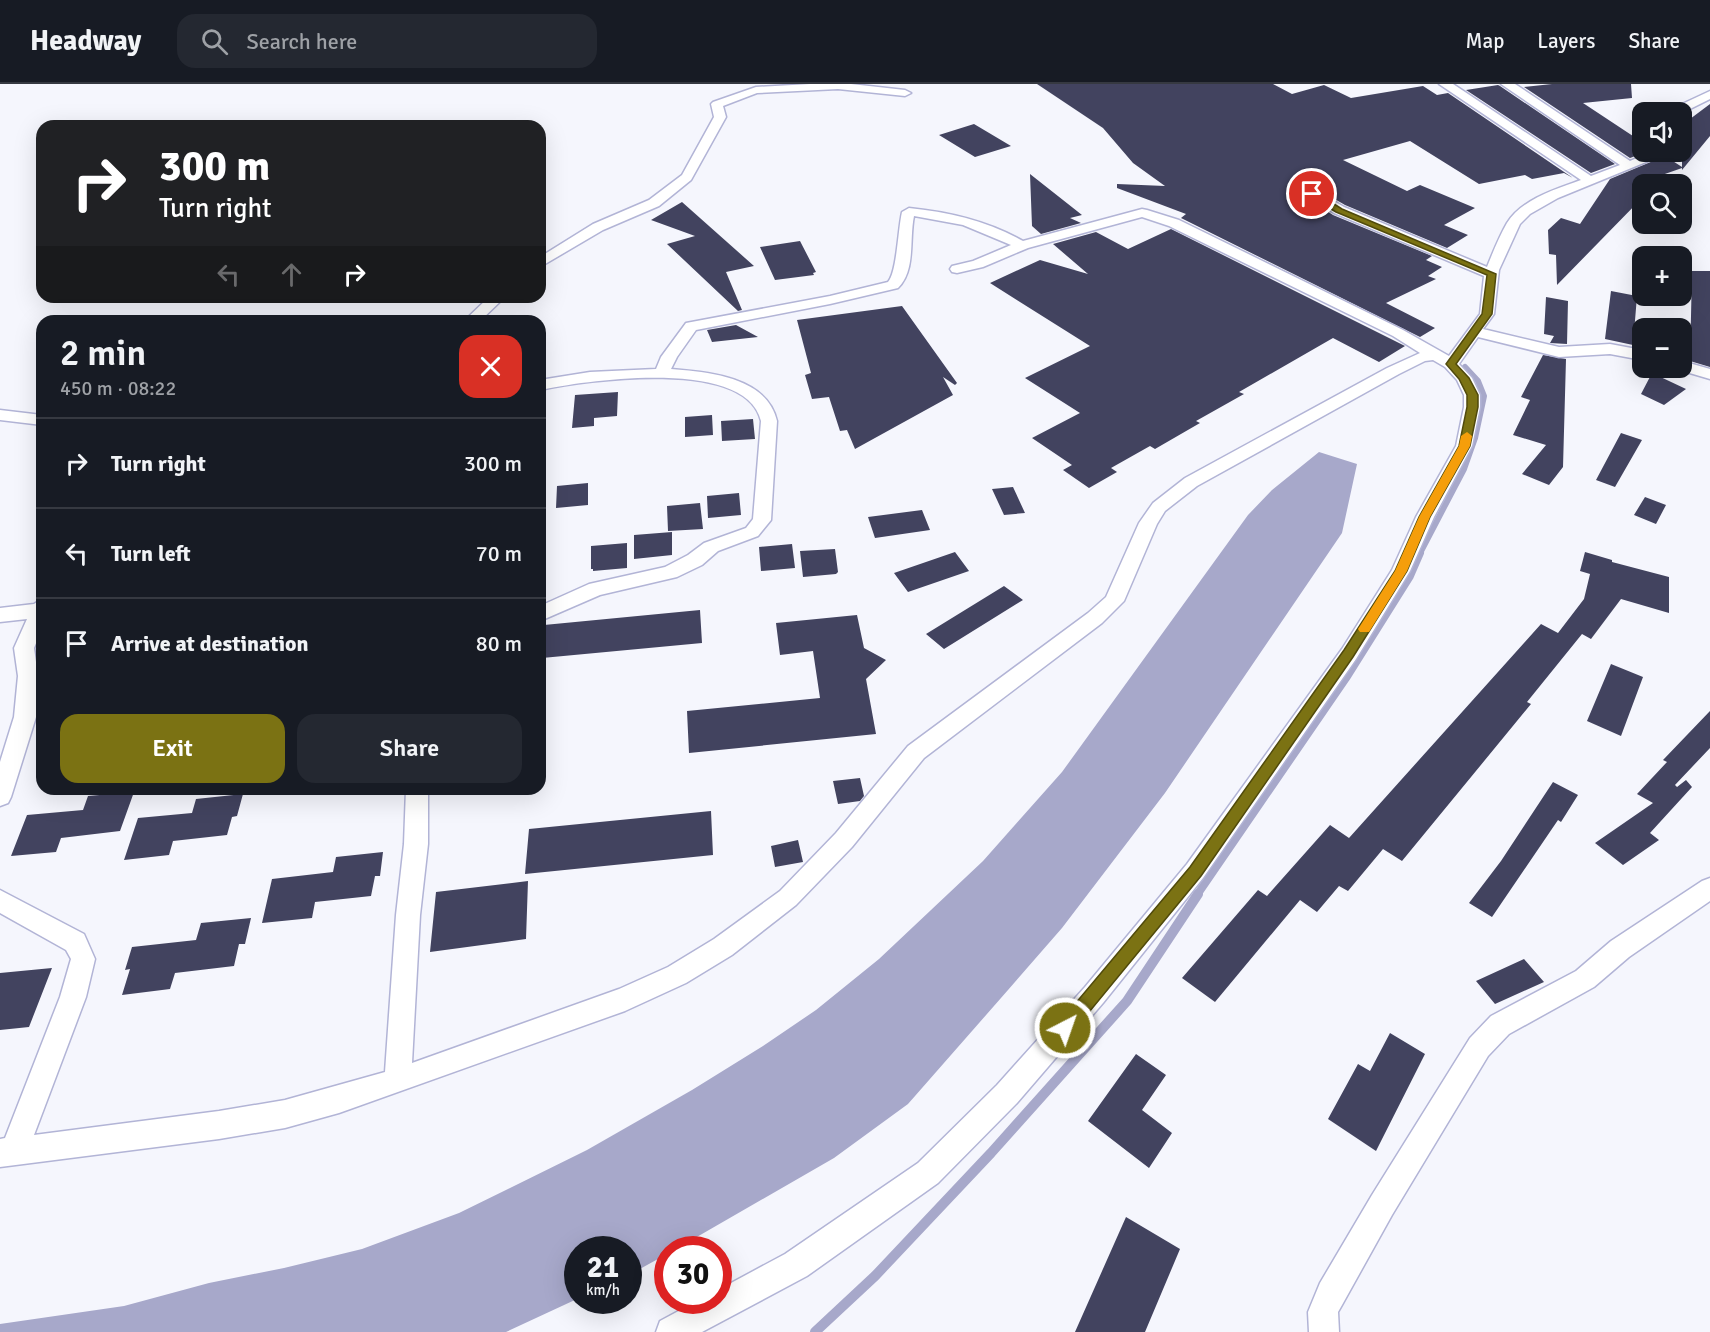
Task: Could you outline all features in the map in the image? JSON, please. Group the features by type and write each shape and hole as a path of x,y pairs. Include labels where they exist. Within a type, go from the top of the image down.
{"street":[{"path":"1446,84 1589,180"},
{"path":"1507,84 1629,166"},
{"path":"546,259 598,227 654,203 687,177 720,117 717,104 756,90 838,86 905,93"},
{"path":"1692,102 1710,94"},
{"path":"7,1152 219,1125 263,1118 339,1100 625,999 676,975 723,947 788,898 814,873 916,752 1095,618 1114,601 1148,523 1173,495 1191,482 1421,357 1443,360 1475,332 1487,314 1492,274 1514,223 1525,211 1552,195 1638,162"},
{"path":"1301,188 1339,210 1492,274"},
{"path":"662,373 669,357 691,326 840,298 893,285 900,279 902,273 902,246 909,212 932,214 983,226 1022,246"},
{"path":"671,1332 796,1264 928,1173 1007,1094 1094,995 1195,871 1348,654 1401,571 1425,517 1464,446 1472,407 1472,395 1464,378 1443,360 1398,333 1174,223 1142,213 1022,246 957,270"},
{"path":"478,315 491,303"},
{"path":"1475,332 1559,352 1610,349 1632,354"},
{"path":"1692,369 1710,374"},
{"path":"546,384 582,377 662,373 721,380 739,386 756,397 765,407 769,421 762,520 752,532 711,547 695,560 670,572 596,589 546,611"},
{"path":"0,415 36,419"},
{"path":"0,615 36,609"},
{"path":"0,797 25,717 28,676 24,648 36,620"},
{"path":"398,1081 408,915 416,844 417,795"},
{"path":"1324,1332 1323,1312 1331,1294 1388,1195 1479,1047 1500,1025 1585,979 1620,949 1710,888"},
{"path":"0,901 75,942 82,959 73,997 7,1152"}],"water":[{"path":"1319,452 1357,464 1342,533 1165,793 1062,928 908,1104 834,1158 699,1236 654,1236 654,1261 642,1268 642,1236 564,1236 564,1305 506,1332 0,1332 0,1324 124,1306 209,1283 362,1249 459,1213 587,1150 763,1046 816,1010 879,959 983,861 1062,772 1248,515 1272,490"}],"building":[{"path":"1037,84 1273,84 1292,94 1324,85 1351,98 1423,86 1437,95 1448,93 1573,178 1564,173 1532,179 1525,175 1479,184 1410,141 1343,160 1407,191 1420,185 1475,208 1444,225 1468,235 1447,248 1345,205 1307,183 1295,183 1294,190 1333,215 1432,256 1426,260 1442,267 1428,276 1436,279 1386,303 1435,328 1420,337 1181,218 1186,214 1117,188 1117,184 1165,186 1133,163 1103,128"},
{"path":"1552,84 1631,84 1632,98 1583,103 1632,135 1632,157 1630,158 1524,87"},
{"path":"1498,85 1615,164 1591,173 1466,90"},
{"path":"1710,104 1710,136 1692,158 1692,118"},
{"path":"974,124 1011,146 975,157 939,135"},
{"path":"1651,162 1674,162 1682,167 1682,162 1689,162 1682,170 1682,168 1665,174 1632,174 1632,208 1557,285 1556,255 1549,254 1548,230 1561,218 1580,224 1610,179"},
{"path":"1030,174 1082,215 1070,218 1081,223 1041,234 1032,226"},
{"path":"682,202 754,266 726,272 742,310 738,311 667,244 695,236 651,220"},
{"path":"1171,229 1405,346 1379,362 1333,338 1239,392 1244,394 1196,421 1200,423 1155,449 1150,446 1111,468 1117,472 1089,488 1063,470 1072,465 1032,438 1080,413 1025,378 1090,346 990,283 1040,260 1088,274 1053,244 1096,232 1128,249"},
{"path":"800,241 816,272 813,273 814,275 775,280 760,247"},
{"path":"1692,271 1710,271 1710,367 1692,362"},
{"path":"1611,291 1632,295 1632,306 1636,306 1635,318 1632,318 1632,345 1605,339"},
{"path":"1546,297 1568,301 1567,344 1550,343 1554,336 1544,334"},
{"path":"902,306 957,383 955,385 943,377 953,395 855,449 847,430 840,431 829,397 812,399 805,375 811,373 797,320"},
{"path":"736,325 758,337 712,342 707,330"},
{"path":"1543,355 1566,359 1563,467 1549,485 1522,474 1546,445 1513,435 1530,400 1521,397"},
{"path":"1649,378 1663,378 1686,389 1664,405 1641,394"},
{"path":"618,392 617,416 594,418 594,426 572,428 575,395"},
{"path":"712,415 713,435 685,437 685,417"},
{"path":"753,419 755,439 722,441 721,421"},
{"path":"1621,433 1642,440 1615,487 1596,480"},
{"path":"588,483 588,505 556,508 557,486"},
{"path":"1013,487 1025,513 1004,515 992,489"},
{"path":"739,493 741,515 708,518 707,496"},
{"path":"1645,497 1666,505 1656,524 1634,515"},
{"path":"700,503 703,529 668,531 667,506"},
{"path":"922,510 930,530 875,538 868,517"},
{"path":"672,532 672,555 634,559 634,535"},
{"path":"627,543 627,568 593,571 591,569 591,546"},
{"path":"792,544 795,568 761,571 759,547"},
{"path":"835,549 838,572 836,574 803,577 800,551"},
{"path":"955,552 969,571 908,592 894,573"},
{"path":"1585,552 1612,560 1612,562 1669,577 1669,613 1621,599 1591,639 1582,634 1527,702 1531,704 1402,861 1383,849 1348,891 1339,886 1317,912 1300,900 1215,1002 1182,978 1258,890 1267,896 1330,825 1349,838 1541,624 1558,633 1584,599 1590,574 1580,571"},
{"path":"1004,586 1023,600 944,649 926,634"},
{"path":"700,610 702,643 546,658 546,625"},
{"path":"857,615 864,648 886,660 866,679 876,734 689,753 687,711 820,698 813,651 780,655 776,623"},
{"path":"1611,664 1643,677 1621,736 1587,721"},
{"path":"1710,711 1710,748 1675,785 1677,787 1686,780 1692,787 1650,833 1659,840 1623,865 1595,843 1653,803 1637,794 1667,762 1663,760"},
{"path":"860,778 864,796 860,801 838,804 833,781"},
{"path":"1553,782 1578,795 1561,822 1558,820 1492,917 1469,903 1501,861"},
{"path":"133,795 120,831 61,838 56,852 11,856 27,815 83,810 88,796"},
{"path":"243,795 237,816 232,817 227,835 173,841 169,855 124,860 138,818 192,813 196,799"},
{"path":"711,811 713,855 525,874 529,829"},
{"path":"798,840 803,862 775,867 771,846"},
{"path":"383,852 380,876 375,876 371,896 315,902 312,918 262,923 272,879 333,872 336,857"},
{"path":"528,881 526,939 430,952 436,892"},
{"path":"251,918 245,944 239,944 234,966 175,973 170,989 122,995 130,969 125,970 132,947 196,940 201,923"},
{"path":"1524,959 1544,982 1495,1004 1476,981"},
{"path":"52,968 29,1027 0,1030 0,973"},
{"path":"1390,1033 1425,1054 1376,1151 1328,1119 1358,1064 1370,1071"},
{"path":"1136,1054 1166,1075 1142,1110 1172,1133 1149,1168 1088,1121"},
{"path":"1126,1217 1180,1249 1145,1332 1075,1332"}],"waterway":[{"path":"1420,554 1464,469 1475,438 1484,396 1478,381 1465,367"},
{"path":"1197,895 1346,678 1410,576 1420,554"},
{"path":"815,1332 875,1276 991,1153 1127,1001 1198,894"}],"slow traffic":[{"path":"1364,629 1401,571 1425,517 1464,446 1467,436"}],"route":[{"path":"1065,1028 1195,871 1348,654 1401,571 1425,517 1464,446 1472,407 1472,395 1464,378 1451,364 1487,314 1492,274 1339,210 1312,194"}]}
